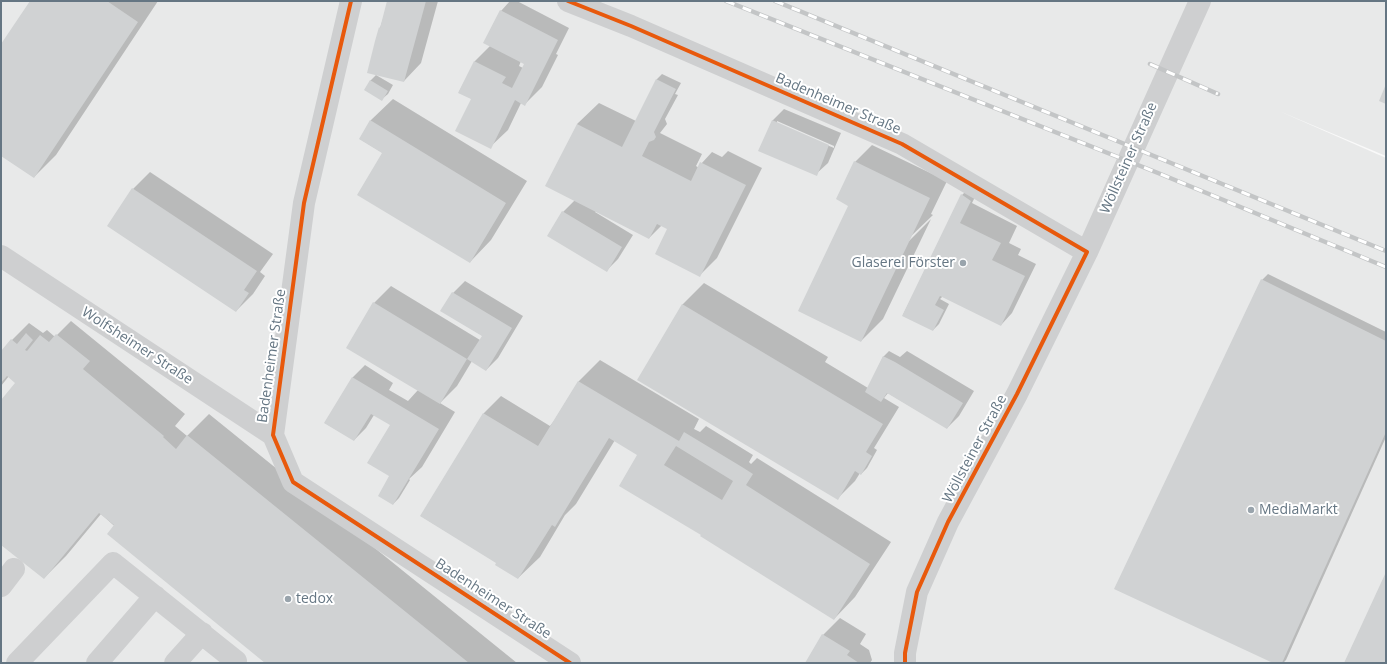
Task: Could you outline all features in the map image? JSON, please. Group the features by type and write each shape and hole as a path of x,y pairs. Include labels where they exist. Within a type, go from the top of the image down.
{"street":[{"name":"Badenheimer Straße","path":"351,1 304,203 273,435 293,482 570,663"},
{"name":"Badenheimer Straße","path":"568,1 630,26 902,144 1087,252"},
{"name":"Wöllsteiner Straße","path":"905,663 905,653 917,592 948,522 1017,394 1087,252 1200,1"},
{"name":"Wolfsheimer Straße","path":"1,256 273,435"},
{"path":"17,663 113,563 236,661 234,663"},
{"path":"97,663 155,596"},
{"path":"175,663 202,633"}],"shaded area":[{"path":"1,1 1386,1 1386,156 1279,111 1386,158 1386,663 1,663"}],"building":[{"path":"30,1 107,1 138,22 34,178 1,156 1,44"},
{"path":"387,1 426,1 404,82 367,73"},
{"path":"500,10 558,40 525,106 515,100 491,149 455,131 471,99 458,93 474,61 506,77 502,83 512,88 524,64 483,43"},
{"path":"656,79 676,89 654,132 656,137 654,140 649,142 642,156 691,181 700,162 746,185 700,277 655,254 667,229 657,224 649,239 545,186 577,124 622,147"},
{"path":"370,80 388,91 382,101 364,90"},
{"path":"1386,84 1386,104 1379,101"},
{"path":"370,120 506,203 470,263 357,195 382,153 359,139"},
{"path":"772,120 829,145 817,176 758,151"},
{"path":"854,161 930,198 861,342 798,311 848,206 836,199"},
{"path":"132,188 257,271 244,290 249,293 236,312 107,226"},
{"name":"Glaserei Förster","path":"961,194 971,201 960,223 1001,243 992,260 1025,276 1001,326 940,296 935,305 944,310 933,331 902,316"},
{"path":"562,211 622,247 607,272 547,236"},
{"name":"MediaMarkt","path":"1261,279 1386,341 1386,432 1282,663 1273,663 1114,589"},
{"path":"452,292 512,328 486,371 467,359 482,336 440,311"},
{"path":"373,302 467,359 440,404 346,348"},
{"path":"682,304 883,424 866,452 872,456 861,475 855,471 838,500 637,380"},
{"path":"26,333 33,340 25,350 27,351 40,335 49,342 56,334 90,361 83,369 164,436 163,437 176,449 187,435 469,663 265,663 107,534 114,525 99,513 44,579 1,545 1,400 15,383 7,376 1,383 1,351 11,339 17,344"},
{"path":"883,356 963,403 947,429 887,393 881,402 865,392"},
{"path":"352,377 439,429 393,505 378,496 389,476 367,463 390,425 371,414 354,441 324,423"},
{"path":"578,381 679,441 684,432 742,467 753,474 746,485 870,564 834,620 700,536 701,535 619,486 637,455 609,438 555,527 552,525 518,579 495,565 496,563 420,516 483,413 538,446","holes":["676,446 733,481 722,500 664,465"]},
{"path":"1386,572 1386,663 1344,663"},
{"path":"822,634 850,651 847,655 859,663 805,663"}],"railway":[{"path":"726,1 1158,173 1386,267"},
{"path":"775,1 1386,251"},
{"path":"1150,64 1218,94"}],"cycle path":[{"path":"351,1 304,203 273,435 293,482 570,663"},
{"path":"568,1 631,26 902,144 1087,252 1017,394 948,522 917,592 905,653 905,663"}],"place":[{"name":"Glaserei Förster","path":"963,263"},
{"name":"MediaMarkt","path":"1251,510"},
{"name":"tedox","path":"288,599"}]}
